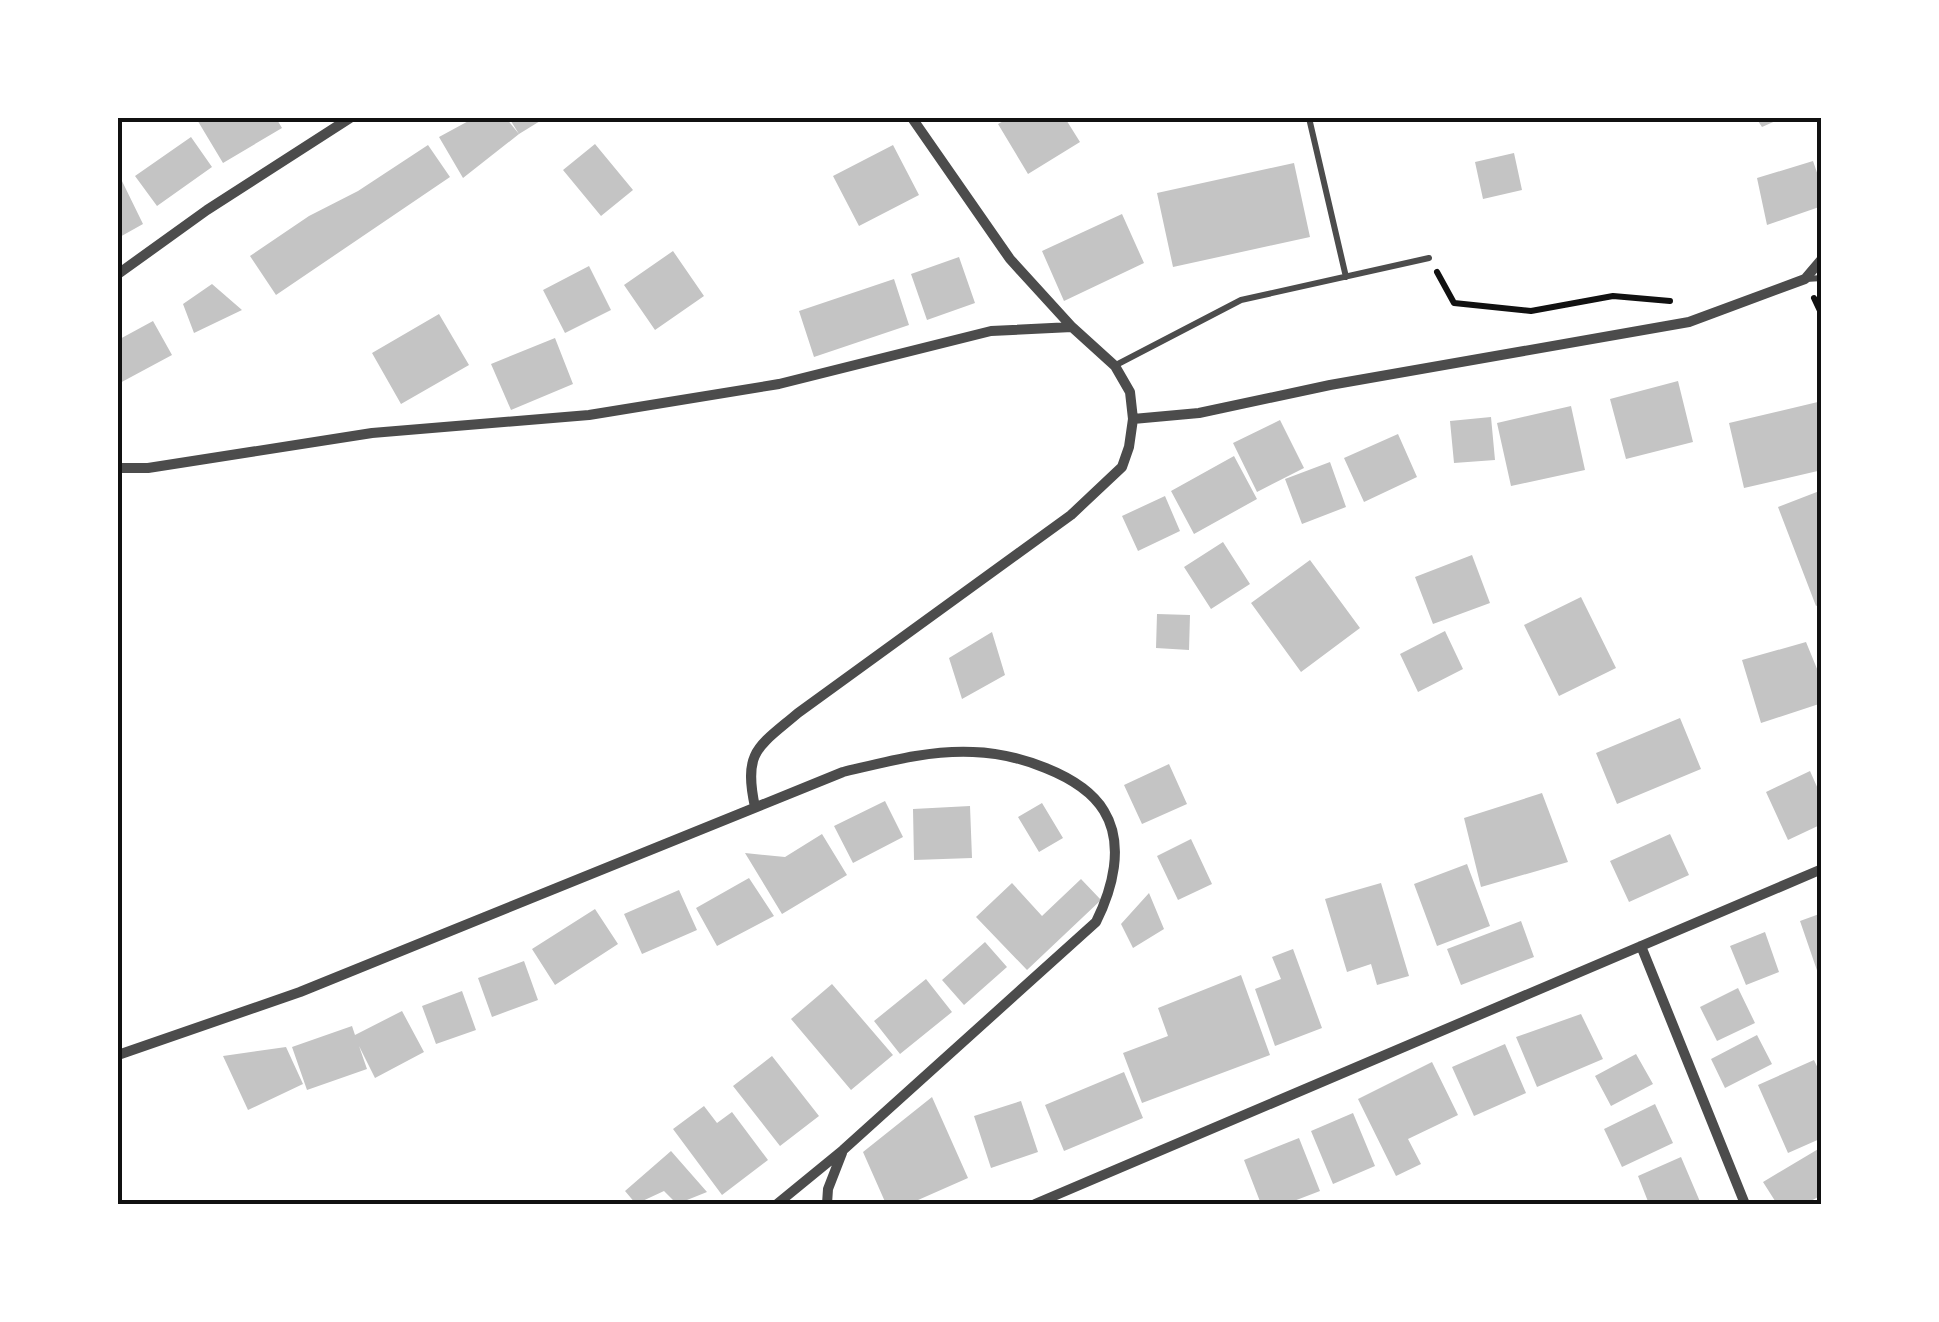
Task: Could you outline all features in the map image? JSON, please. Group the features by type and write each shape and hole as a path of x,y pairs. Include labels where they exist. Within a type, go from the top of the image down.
{"street":[{"path":"118,274 207,210 350,118"},
{"path":"755,807 748,777 752,759 762,743 798,712 1071,515 1122,467 1129,447 1133,419 1130,392 1115,366 1072,328 1010,259 912,118"},
{"path":"1133,419 1199,412 1689,322 1805,279 1822,259"},
{"path":"118,468 148,468 372,433 589,415 780,384 991,330 1072,328"},
{"path":"118,1055 300,992 843,772 928,753 976,752 1016,758 1052,770 1088,793 1105,812 1114,843 1114,874 1096,922 843,1150 777,1204"},
{"path":"1034,1204 1822,869"},
{"path":"1642,946 1745,1204"},
{"path":"827,1204 828,1189 843,1150"}],"lane":[{"path":"1309,118 1346,276"},
{"path":"1115,366 1241,300 1428,258"},
{"path":"1805,279 1822,278"}],"path":[{"path":"1428,258 1454,303 1531,310 1613,296 1672,301 1689,322"}],"building":[{"path":"196,118 276,118 282,128 223,163"},
{"path":"474,118 506,118 519,134 463,178 439,137"},
{"path":"509,118 545,118 519,134"},
{"path":"1009,118 1065,118 1080,142 1028,174 998,124"},
{"path":"1756,118 1782,118 1762,127"},
{"path":"191,137 212,167 157,206 135,176"},
{"path":"595,144 633,190 601,216 563,170"},
{"path":"428,145 450,177 276,295 250,256"},
{"path":"893,145 919,195 859,226 833,176"},
{"path":"1514,153 1522,190 1483,199 1475,162"},
{"path":"1813,161 1822,187 1822,206 1767,225 1757,178"},
{"path":"1294,163 1310,237 1173,267 1157,193"},
{"path":"121,179 143,224 118,238 118,182"},
{"path":"1122,214 1144,263 1064,301 1042,251"},
{"path":"673,251 704,296 655,330 624,285"},
{"path":"959,257 975,303 927,320 911,274"},
{"path":"589,266 611,310 565,333 543,290"},
{"path":"894,279 909,325 814,357 799,311"},
{"path":"212,284 242,310 194,333 183,304"},
{"path":"439,314 469,365 401,404 372,353"},
{"path":"153,321 172,355 118,384 118,340"},
{"path":"555,338 573,384 511,410 491,364"},
{"path":"1678,381 1693,442 1626,459 1610,399"},
{"path":"1822,401 1822,470 1744,488 1729,423"},
{"path":"1571,406 1585,470 1511,486 1497,423"},
{"path":"1491,417 1495,460 1454,463 1450,421"},
{"path":"1280,420 1304,468 1257,492 1233,443"},
{"path":"1398,434 1417,477 1364,502 1344,458"},
{"path":"1234,456 1257,499 1194,534 1171,491"},
{"path":"1330,462 1346,507 1302,524 1285,479"},
{"path":"1822,490 1822,603 1816,606 1778,507"},
{"path":"1165,496 1180,531 1138,551 1122,516"},
{"path":"1223,542 1250,584 1211,609 1184,567"},
{"path":"1472,555 1490,603 1433,624 1415,577"},
{"path":"1310,560 1360,628 1301,672 1251,603"},
{"path":"1581,597 1616,668 1559,696 1524,625"},
{"path":"1157,614 1190,615 1189,650 1156,648"},
{"path":"1445,631 1463,669 1418,692 1400,654"},
{"path":"992,632 1005,675 962,699 949,658"},
{"path":"1806,642 1822,681 1822,703 1761,723 1742,660"},
{"path":"1680,718 1701,769 1617,804 1596,753"},
{"path":"1169,764 1187,804 1142,824 1124,785"},
{"path":"1810,771 1822,798 1822,824 1788,840 1766,792"},
{"path":"1542,793 1568,862 1481,887 1464,818"},
{"path":"885,801 903,837 853,863 834,826"},
{"path":"1042,803 1063,838 1039,852 1018,817"},
{"path":"970,806 972,858 914,860 913,809"},
{"path":"822,834 847,875 782,914 745,853 785,857"},
{"path":"1670,834 1689,875 1629,902 1610,861"},
{"path":"1191,839 1212,884 1178,900 1157,856"},
{"path":"1467,864 1490,926 1437,946 1414,884"},
{"path":"749,878 774,916 717,946 696,908"},
{"path":"1081,879 1101,900 1027,970 976,917 1012,883 1042,916"},
{"path":"1381,883 1409,976 1377,985 1371,964 1347,972 1325,899"},
{"path":"679,890 697,930 642,954 624,914"},
{"path":"1149,893 1164,929 1133,948 1121,924"},
{"path":"595,909 618,944 555,985 532,949"},
{"path":"1822,913 1822,981 1821,982 1800,921"},
{"path":"1521,921 1534,957 1461,985 1447,949"},
{"path":"1765,932 1779,972 1746,985 1730,946"},
{"path":"985,942 1007,967 964,1005 942,980"},
{"path":"1293,949 1322,1028 1275,1046 1255,989 1281,979 1272,957"},
{"path":"524,961 538,1000 492,1017 478,978"},
{"path":"1241,975 1270,1055 1142,1103 1123,1053 1168,1036 1158,1008"},
{"path":"926,979 952,1012 900,1054 874,1021"},
{"path":"832,984 893,1055 851,1090 791,1019"},
{"path":"1738,988 1755,1023 1717,1041 1700,1007"},
{"path":"462,991 476,1030 436,1044 422,1006"},
{"path":"402,1011 424,1052 375,1078 359,1046 367,1069 307,1090 292,1047 352,1026 355,1035"},
{"path":"1581,1014 1603,1059 1537,1087 1516,1037"},
{"path":"1757,1035 1772,1064 1725,1088 1711,1059"},
{"path":"1505,1044 1526,1093 1474,1116 1452,1067"},
{"path":"286,1047 303,1084 248,1110 223,1056"},
{"path":"1636,1054 1653,1084 1611,1106 1595,1076"},
{"path":"772,1056 819,1116 780,1146 733,1086"},
{"path":"1814,1060 1822,1077 1822,1138 1788,1153 1758,1085"},
{"path":"1432,1062 1458,1115 1408,1139 1421,1164 1396,1176 1358,1099"},
{"path":"1124,1072 1143,1118 1064,1151 1045,1105"},
{"path":"932,1097 968,1178 909,1204 886,1204 863,1152"},
{"path":"1021,1101 1038,1152 991,1168 974,1116"},
{"path":"1655,1104 1673,1143 1622,1167 1604,1129"},
{"path":"704,1106 717,1123 732,1112 768,1160 722,1195 673,1129"},
{"path":"1353,1113 1375,1166 1333,1184 1311,1131"},
{"path":"1299,1138 1320,1191 1286,1204 1261,1204 1244,1160"},
{"path":"1820,1148 1822,1195 1805,1204 1777,1204 1763,1182"},
{"path":"671,1151 707,1192 677,1204 664,1191 636,1204 625,1191"},
{"path":"1681,1157 1701,1204 1649,1204 1638,1176"}]}
